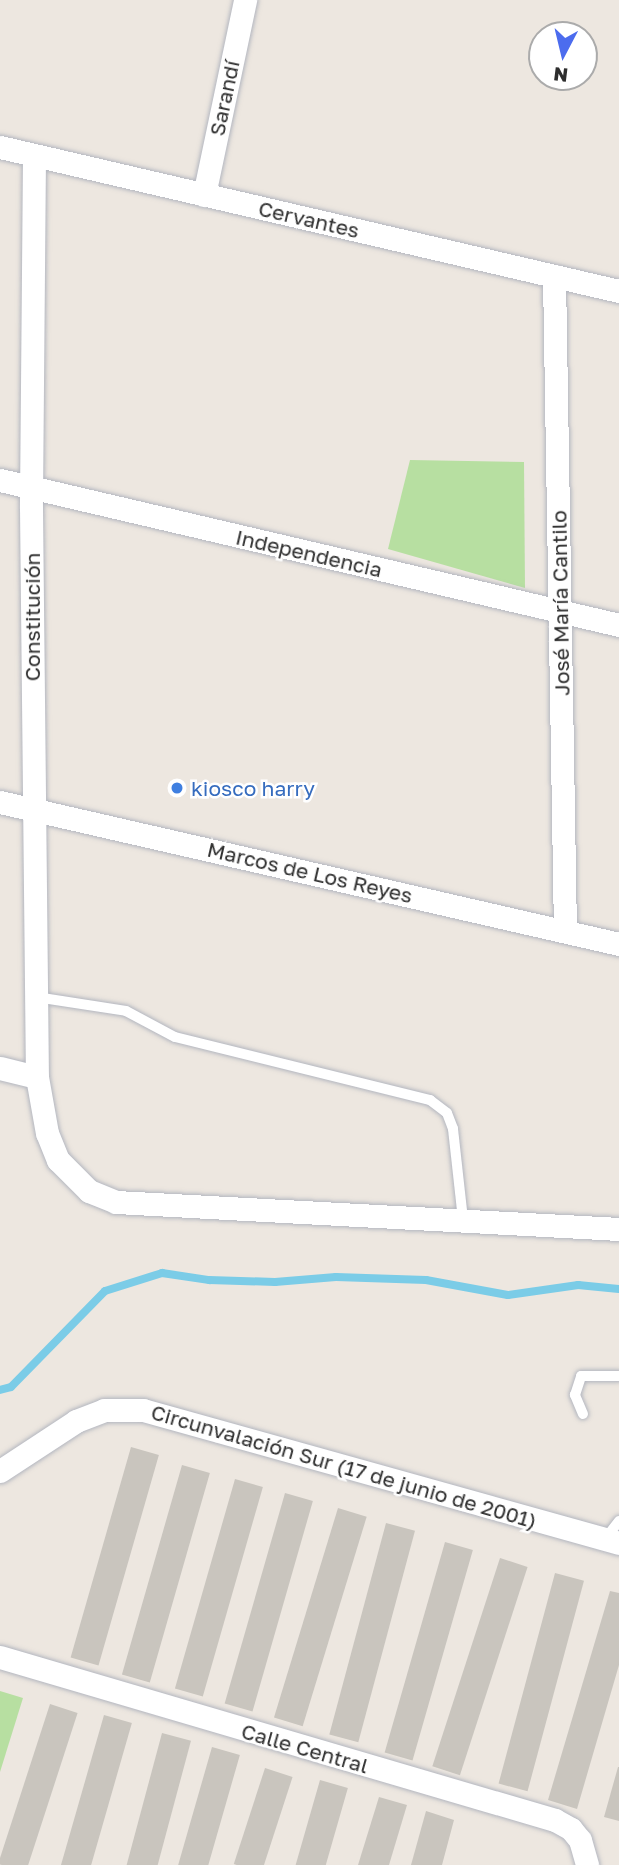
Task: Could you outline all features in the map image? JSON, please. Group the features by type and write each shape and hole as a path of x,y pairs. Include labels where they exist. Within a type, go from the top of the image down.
{"street":[{"name":"Sarandí","path":"204,195 245,0"},
{"name":"Cervantes","path":"0,147 619,291"},
{"name":"Constitución","path":"34,156 31,487 37,1077 47,1133 58,1160 89,1191 116,1202 619,1229"},
{"name":"José María Cantilo","path":"554,276 565,931"},
{"name":"Independencia","path":"0,480 619,625"},
{"name":"Marcos de Los Reyes","path":"0,802 619,944"},
{"path":"0,1068 37,1077"},
{"name":"Circunvalación Sur (17 de junio de 2001)","path":"0,1471 76,1421 104,1410 143,1410 614,1534"},
{"name":"Calle Central","path":"0,1657 555,1820 571,1829 580,1840 587,1865"}],"lane":[{"path":"36,997 127,1011 176,1037 430,1100 447,1113 453,1129 463,1222"},
{"path":"583,1414 575,1395 581,1376 619,1376"}],"green space":[{"path":"410,460 524,462 525,588 388,549"},
{"path":"0,1691 23,1698 0,1772"}],"building":[{"path":"131,1447 159,1455 99,1666 71,1658"},
{"path":"182,1465 210,1473 150,1683 122,1675"},
{"path":"235,1479 263,1487 203,1697 175,1689"},
{"path":"285,1493 313,1501 253,1712 225,1704"},
{"path":"338,1508 367,1517 303,1726 274,1717"},
{"path":"386,1523 415,1531 358,1742 329,1735"},
{"path":"445,1542 473,1550 413,1761 385,1753"},
{"path":"500,1558 528,1567 460,1775 432,1766"},
{"path":"555,1573 584,1581 528,1791 499,1784"},
{"path":"610,1591 619,1593 619,1665 577,1809 548,1800"},
{"path":"50,1704 78,1713 28,1865 0,1864"},
{"path":"104,1715 132,1723 91,1865 61,1865"},
{"path":"162,1733 191,1741 158,1865 127,1865"},
{"path":"212,1747 240,1755 208,1865 178,1865"},
{"path":"619,1767 619,1821 604,1817"},
{"path":"265,1768 293,1777 264,1865 234,1864"},
{"path":"320,1780 348,1788 326,1865 296,1865"},
{"path":"379,1797 407,1805 389,1865 358,1865"},
{"path":"426,1811 454,1820 442,1865 411,1865"}],"waterway":[{"path":"0,1390 11,1387 105,1291 162,1273 209,1280 275,1282 336,1277 426,1280 508,1295 578,1285 619,1289"}],"place":[{"name":"kiosco harry","path":"177,788"}]}
